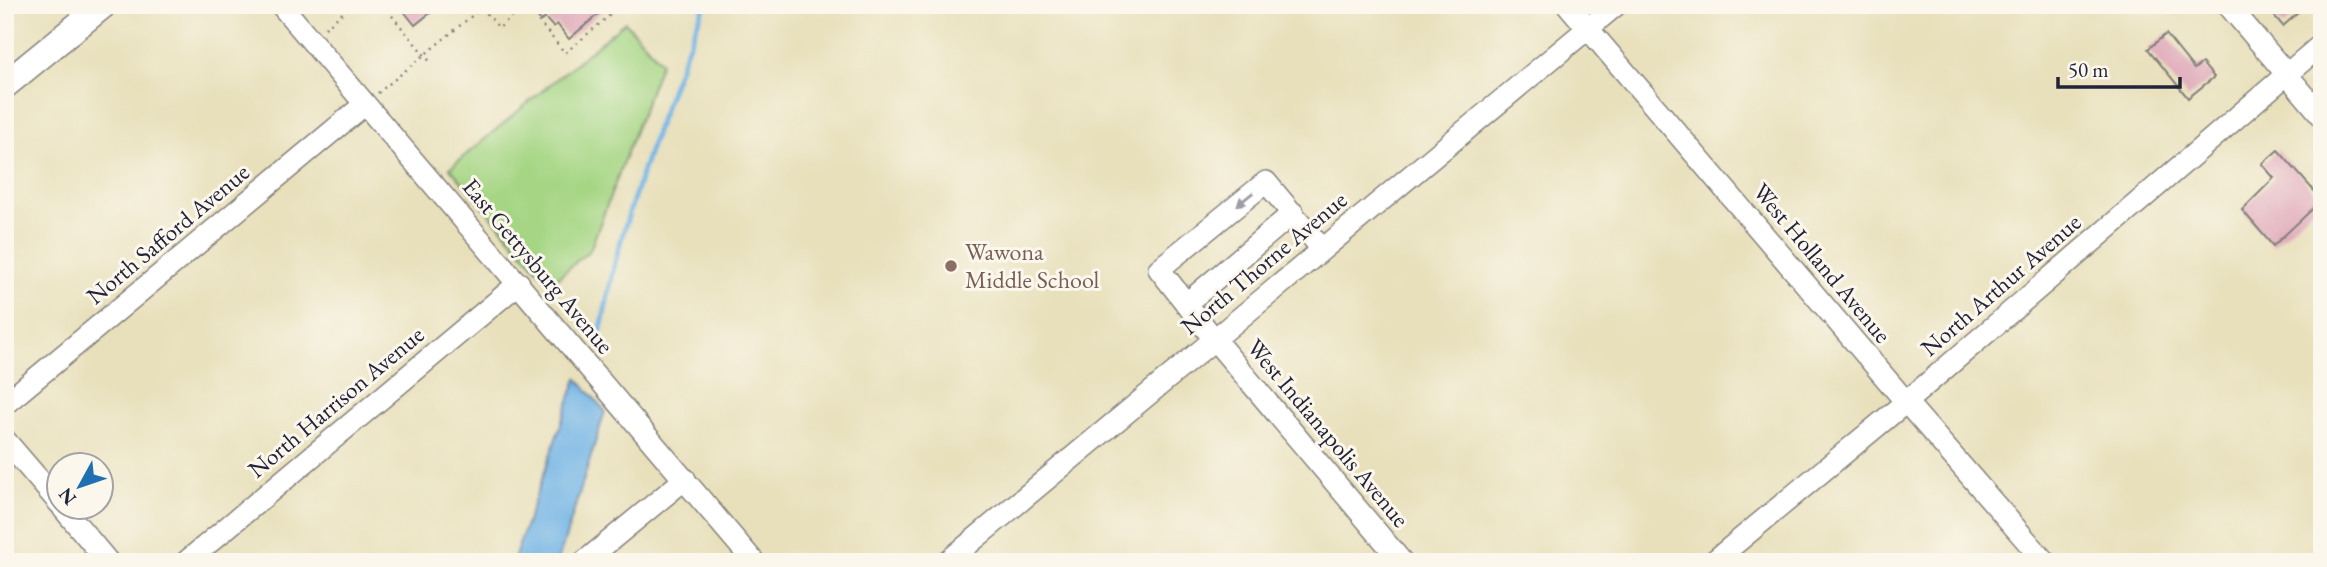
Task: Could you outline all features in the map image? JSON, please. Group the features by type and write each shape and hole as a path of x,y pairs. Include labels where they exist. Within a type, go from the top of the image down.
{"main road":[{"path":"5,85 103,5"}],"street":[{"name":"East Gettysburg Avenue","path":"281,5 754,562"},
{"name":"West Holland Avenue","path":"1568,5 2045,562"},
{"name":"North Thorne Avenue","path":"947,562 1616,5"},
{"path":"2228,5 2322,116"},
{"name":"North Arthur Avenue","path":"1713,562 1906,402 2322,44"},
{"name":"North Safford Avenue","path":"5,404 365,104"},
{"name":"West Indianapolis Avenue","path":"1293,213 1266,182 1158,269 1402,562"},
{"path":"1186,304 1293,213 1322,249"},
{"name":"North Harrison Avenue","path":"186,562 519,283"},
{"path":"5,440 46,488"},
{"path":"584,562 685,479"},
{"path":"74,522 108,562"}],"path":[{"path":"310,40 352,5"},
{"path":"383,5 432,64"},
{"path":"365,104 484,6 499,28 519,12 513,5"},
{"path":"525,5 565,52 615,11 610,5"}],"green space":[{"path":"625,22 661,62 590,250 550,284 450,168"}],"water":[{"path":"577,378 605,411 563,546 557,562 513,562"}],"building":[{"path":"399,5 440,5 415,25"},
{"path":"528,5 609,5 569,39 557,24 553,27 545,18 541,21"},
{"path":"2265,5 2307,5 2283,26"},
{"path":"2166,34 2194,69 2202,63 2214,77 2188,98 2148,49"},
{"path":"2278,150 2322,200 2273,246 2242,210 2274,178 2262,164"}],"waterway":[{"path":"598,342 629,213 670,93 705,5"}],"place":[{"name":"Wawona Middle School","path":"951,266"}]}
